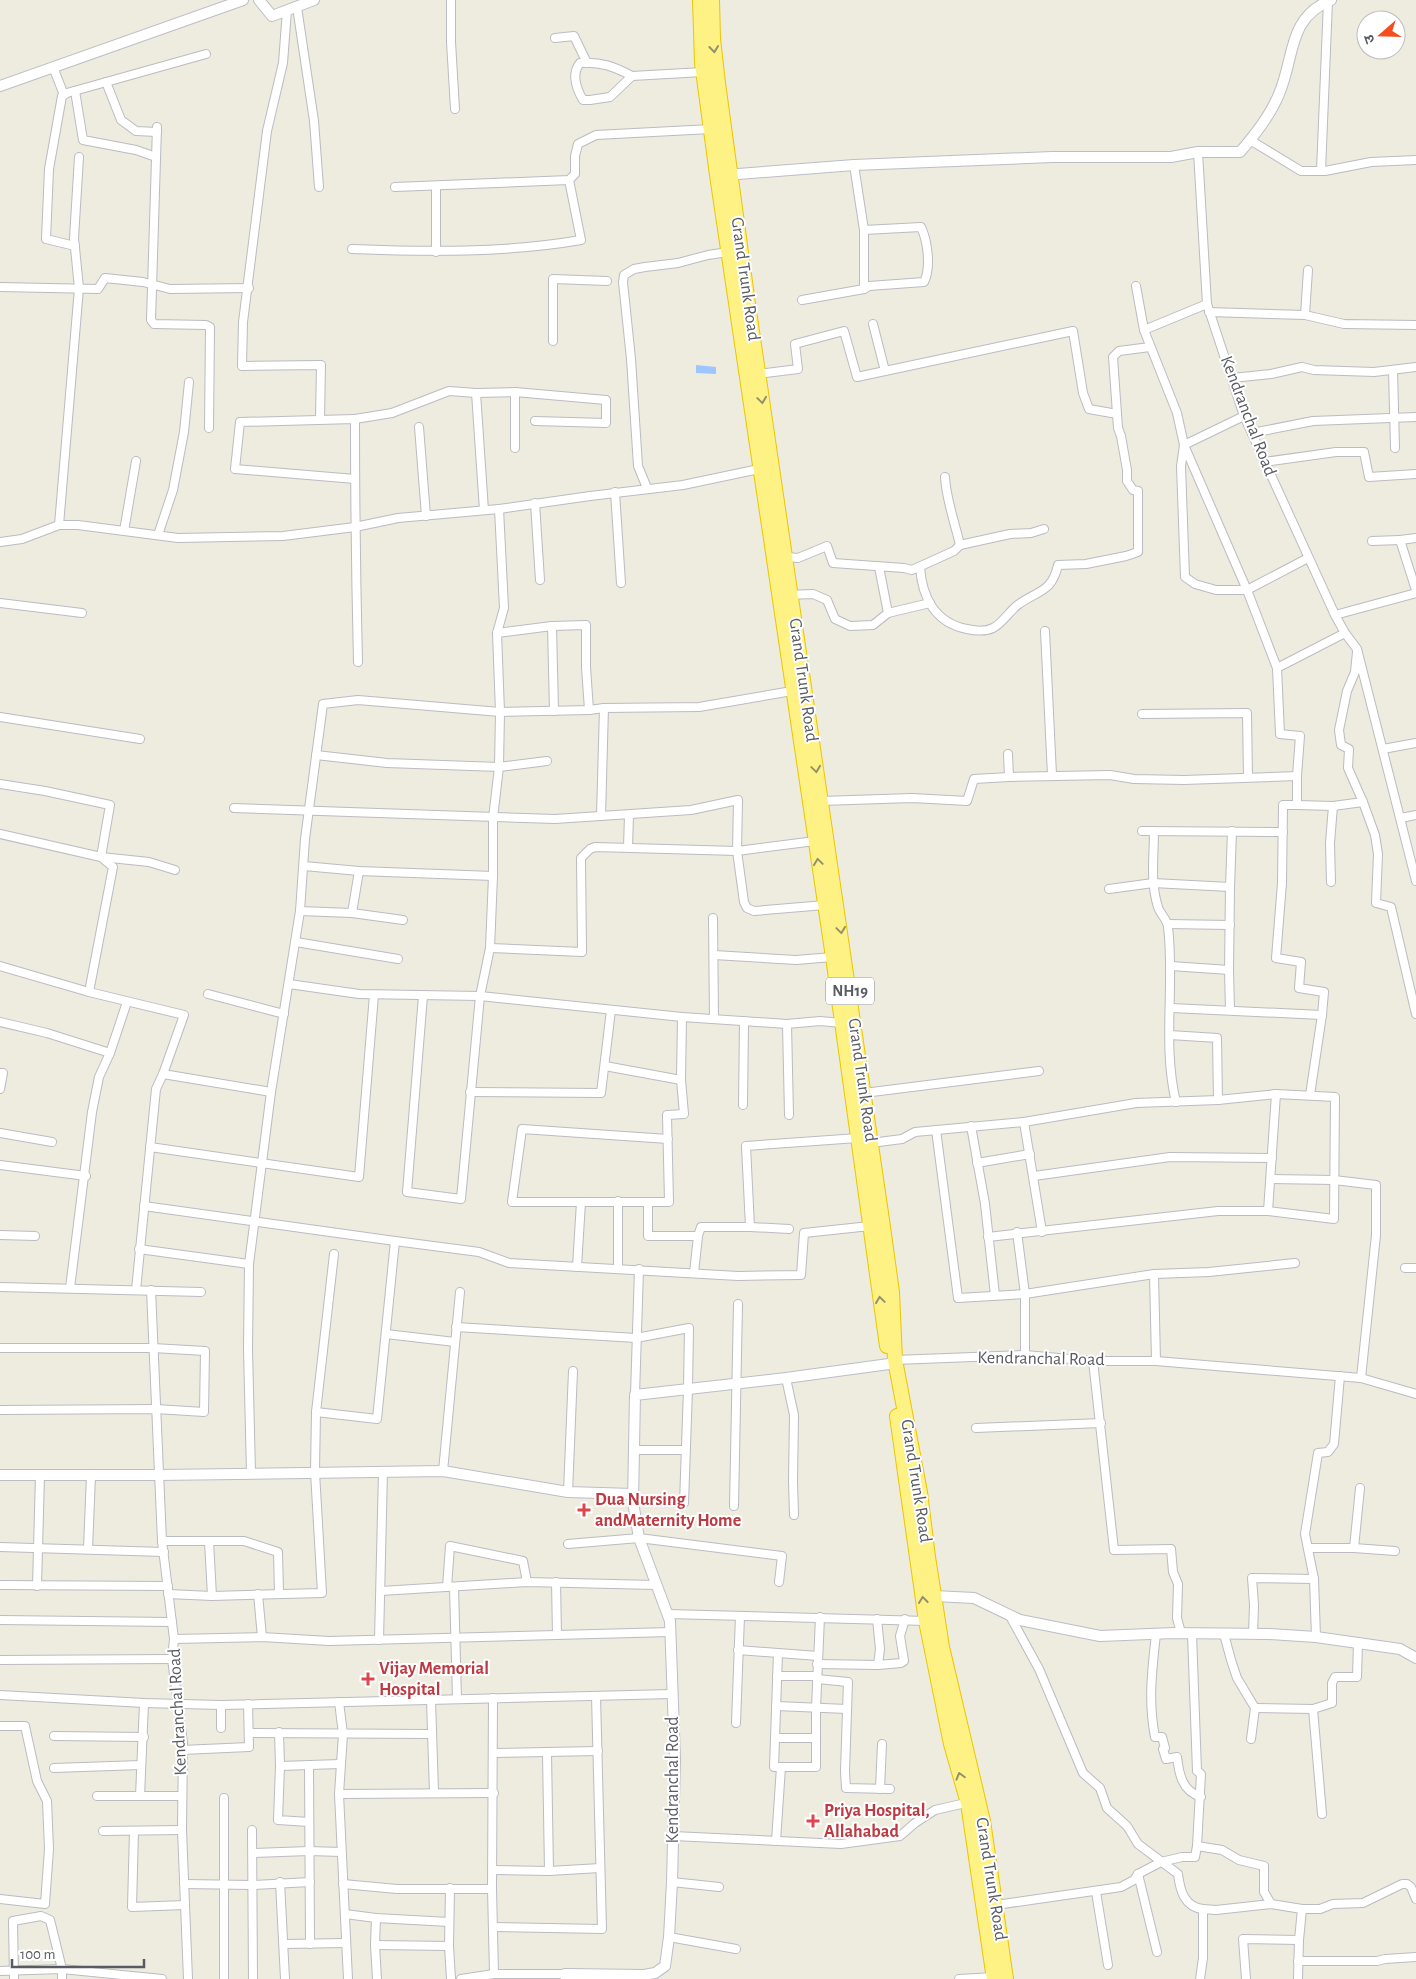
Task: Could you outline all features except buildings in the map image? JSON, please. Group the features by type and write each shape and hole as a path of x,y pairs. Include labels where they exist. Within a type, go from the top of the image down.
{"highway":[{"name":"Grand Trunk Road","path":"700,0 703,72 716,175 759,469 784,595 821,802 864,1093 864,1141 870,1226 892,1362 926,1621 950,1744 973,1801 998,1978"},
{"name":"Grand Trunk Road","path":"712,0 714,48 784,550 784,595 792,691 842,1023 892,1292 892,1362 920,1492 942,1647 996,1905 998,1978"}],"street":[{"path":"0,86 242,0"},
{"path":"259,0 272,16 314,0"},
{"path":"451,0 451,42 455,110"},
{"path":"716,175 854,165 1052,157 1171,157 1198,152 1240,152 1259,130 1279,94 1299,27 1306,16 1330,1"},
{"path":"1321,171 1330,1"},
{"path":"292,8 314,121 319,186"},
{"path":"292,8 283,63 267,131 243,322 242,366 321,365 320,419"},
{"path":"555,38 574,36 587,62"},
{"path":"75,246 46,239 49,169 62,96 206,54"},
{"path":"632,76 610,97 583,100 577,90 575,75 576,68 580,63 587,62 611,65 632,76 703,72"},
{"path":"54,67 64,95"},
{"path":"106,82 121,120 136,131 157,129 151,320 154,324 206,325 210,327 209,428"},
{"path":"75,91 83,140 136,150 156,157"},
{"path":"395,187 570,180 575,174 575,156 578,144 596,135 711,129"},
{"path":"1250,140 1301,171 1321,171 1371,162 1416,160"},
{"name":"Kendranchal Road","path":"1198,152 1208,308 1244,416 1264,462 1335,615 1345,634 1357,649 1416,881"},
{"path":"59,525 79,288 74,238 79,157"},
{"path":"854,165 864,230 864,289"},
{"path":"352,249 436,252 558,244 581,240 570,180"},
{"path":"436,186 436,252"},
{"path":"802,300 864,289 869,286 924,282 928,274 925,236 921,227 864,230"},
{"path":"647,488 638,466 631,359 623,282 624,275 634,269 678,263 728,252"},
{"path":"1305,315 1308,270"},
{"path":"0,287 98,289 105,278 151,284 170,289 248,288"},
{"path":"553,340 553,279 607,281"},
{"path":"1136,286 1144,330 1177,413 1184,445 1247,590 1277,668 1280,734 1300,736 1297,805"},
{"path":"1144,330 1208,308 1305,315 1344,324 1416,324"},
{"path":"873,324 885,371"},
{"path":"758,374 798,369 795,344 844,331 857,377 1074,331 1083,393 1088,409 1117,414"},
{"path":"920,567 922,582 930,603 942,620 961,628 978,632 994,628 1017,605 1047,588 1055,579 1058,566 1086,564 1138,552 1138,491 1133,490 1127,481 1122,436 1118,428 1113,357 1119,350 1150,347"},
{"path":"1232,378 1271,374 1302,367 1314,370 1374,372 1416,367"},
{"path":"1393,370 1395,448"},
{"path":"158,535 173,490 184,432 189,382"},
{"path":"355,479 235,470 240,422 355,419 392,413 449,391 476,393 515,392 606,400 606,423 535,420"},
{"path":"515,392 515,448"},
{"path":"476,393 484,510"},
{"path":"1184,445 1244,416"},
{"path":"1252,433 1313,421 1416,417"},
{"path":"355,419 358,662"},
{"path":"419,427 426,516"},
{"path":"1184,445 1181,466 1185,578 1195,584 1216,590 1247,590 1308,558"},
{"path":"1264,462 1336,452 1364,452 1369,477 1416,474"},
{"path":"124,531 136,461"},
{"path":"0,542 22,539 59,525 78,525 178,538 283,536 355,527 398,518 498,509 615,492 683,485 759,469"},
{"path":"945,477 946,491 960,545"},
{"path":"615,492 621,583"},
{"path":"535,504 540,580"},
{"path":"423,996 407,1192 461,1199 480,996 490,948 493,818 499,766 500,712 497,633 504,608 498,509"},
{"path":"784,550 788,556 798,558 827,546 833,563 912,570 954,551 960,545 1010,534 1031,534 1044,529"},
{"path":"1372,542 1416,538"},
{"path":"1335,615 1416,592 1400,540"},
{"path":"879,567 888,612"},
{"path":"784,595 813,594 827,600 835,619 850,626 873,625 888,612 930,603"},
{"path":"0,603 82,613"},
{"path":"497,633 552,626 586,625 589,710"},
{"path":"552,626 554,711"},
{"path":"1045,631 1052,776"},
{"path":"1277,668 1345,634"},
{"path":"1357,649 1355,672 1347,691 1339,730 1341,745 1349,749 1348,768 1375,835 1378,854 1376,903 1391,907 1416,1014"},
{"path":"252,1473 248,1348 249,1264 271,1092 296,942 305,839 323,704 358,700 500,712 699,707 792,691"},
{"path":"601,816 604,708"},
{"path":"1142,714 1247,713 1248,777"},
{"path":"0,717 140,739"},
{"path":"1383,749 1416,743"},
{"path":"1008,754 1010,777"},
{"path":"316,755 387,763 499,766 547,761"},
{"path":"821,802 912,798 967,801 974,779 1010,777 1110,776 1134,779 1184,780 1297,776"},
{"path":"0,784 45,791 110,805 101,857"},
{"path":"234,808 554,819 691,810 738,800 737,851 744,902 747,908 754,910 825,905"},
{"path":"1310,1095 1324,992 1299,988 1301,962 1276,958 1282,883 1284,805 1333,806 1363,802"},
{"path":"1331,882 1330,843 1333,806"},
{"path":"628,847 629,814"},
{"path":"1401,818 1416,815"},
{"path":"1142,831 1283,832"},
{"path":"1154,831 1153,883 1158,909 1168,924 1171,966 1171,1079 1176,1102"},
{"path":"1230,1010 1232,831"},
{"path":"0,834 101,857 149,862 175,870"},
{"path":"490,948 582,952 581,858 590,849 595,847 737,851 815,841"},
{"path":"89,992 113,867 101,857"},
{"path":"304,866 359,871 493,876"},
{"path":"352,913 359,871"},
{"path":"1108,890 1153,883 1230,887"},
{"path":"300,911 352,913 403,920"},
{"path":"713,918 714,1019"},
{"path":"1168,924 1230,924"},
{"path":"296,942 398,959"},
{"path":"714,955 796,960 833,957"},
{"path":"0,966 89,992 184,1015 164,1074 156,1089 136,1290"},
{"path":"1171,966 1229,970"},
{"path":"289,984 374,995 480,996 714,1019 787,1024 842,1023"},
{"path":"208,994 284,1014"},
{"path":"150,1147 359,1177 374,995"},
{"path":"70,1288 77,1228 86,1176 92,1112 99,1077 110,1053 127,1002"},
{"path":"1171,1008 1322,1015"},
{"path":"470,1092 601,1092 611,1010"},
{"path":"668,1139 522,1129 512,1202 669,1202 668,1139 667,1115 684,1114 681,1080 682,1016"},
{"path":"743,1105 744,1021"},
{"path":"0,1022 47,1033 110,1053"},
{"path":"787,1024 789,1115"},
{"path":"1170,1035 1217,1038 1218,1100"},
{"path":"605,1066 681,1080"},
{"path":"864,1093 1039,1071"},
{"path":"0,1073 3,1073 0,1089"},
{"path":"164,1074 271,1092"},
{"path":"1268,1211 1276,1094"},
{"path":"750,1226 746,1146 902,1139 915,1132 1024,1122 1136,1102 1218,1100 1276,1094 1335,1097 1334,1219 1268,1211 1218,1211 1042,1232 1017,1232 988,1237"},
{"path":"1024,1122 1042,1232"},
{"path":"971,1126 985,1204 995,1295"},
{"path":"936,1130 958,1298 1025,1294 1154,1274 1209,1272 1295,1262"},
{"path":"0,1133 52,1142"},
{"path":"977,1163 1030,1154"},
{"path":"1034,1176 1116,1163 1170,1157 1272,1158"},
{"path":"0,1165 86,1176"},
{"path":"1271,1179 1334,1180 1376,1185 1376,1235 1361,1378"},
{"path":"618,1201 618,1268"},
{"path":"577,1267 581,1202"},
{"path":"648,1202 648,1236 698,1236"},
{"path":"144,1206 478,1252 509,1263 738,1276 801,1275 804,1233 870,1226"},
{"path":"694,1273 698,1236 701,1227 750,1226 788,1229"},
{"path":"1017,1232 1025,1294 1025,1355"},
{"path":"0,1235 35,1236"},
{"path":"316,1412 377,1419 395,1241"},
{"path":"139,1249 249,1264"},
{"path":"0,1585 168,1590 212,1596 322,1593 315,1472 316,1412 334,1254"},
{"path":"1405,1268 1416,1268"},
{"name":"Kendranchal Road","path":"566,1976 644,1975 654,1973 665,1966 669,1937 675,1754 671,1632 668,1614 639,1538 633,1494 639,1269"},
{"path":"1154,1274 1156,1361"},
{"path":"0,1287 202,1292"},
{"name":"Kendranchal Road","path":"151,1290 162,1541 174,1638 172,1659 182,1750 182,1830 188,1979"},
{"path":"443,1471 460,1292"},
{"path":"734,1506 738,1304"},
{"path":"456,1327 636,1338 688,1328 684,1503"},
{"path":"386,1334 455,1342"},
{"path":"0,1348 153,1348 205,1351 204,1412 156,1409 0,1410"},
{"name":"Kendranchal Road","path":"635,1395 786,1378 892,1362 1025,1355 1093,1361 1156,1361 1361,1378 1416,1394"},
{"path":"1093,1361 1114,1550 1170,1549 1173,1572 1178,1584 1177,1618 1181,1633"},
{"path":"568,1492 573,1371"},
{"path":"1316,1637 1314,1579 1305,1534 1318,1453 1328,1452 1334,1444 1340,1376"},
{"path":"786,1378 794,1415 794,1515"},
{"path":"976,1428 1101,1424"},
{"path":"634,1450 685,1450"},
{"path":"378,1640 381,1592 383,1471"},
{"path":"0,1475 443,1471 568,1492 633,1494"},
{"path":"37,1586 40,1475"},
{"path":"88,1549 91,1475"},
{"path":"1354,1548 1360,1488"},
{"path":"568,1544 639,1538 782,1556 779,1582"},
{"path":"162,1541 244,1541 278,1552 279,1594"},
{"path":"208,1541 212,1596"},
{"path":"457,1699 450,1546 523,1562 527,1582"},
{"path":"0,1548 164,1552"},
{"path":"1308,1548 1354,1548 1395,1551"},
{"path":"1253,1634 1254,1605 1252,1578 1314,1579"},
{"path":"381,1592 527,1582 656,1585"},
{"path":"556,1582 557,1635"},
{"path":"258,1594 262,1637"},
{"path":"934,1596 974,1598 1020,1620 1100,1636 1181,1633 1316,1637 1400,1649 1416,1658"},
{"path":"668,1614 926,1621"},
{"path":"736,1723 740,1616"},
{"path":"1010,1616 1039,1669 1083,1773 1100,1788 1107,1808 1127,1826 1138,1844 1178,1874 1180,1890 1188,1903 1195,1908 1216,1910 1271,1904 1320,1910 1333,1904 1363,1903 1402,1884 1408,1884 1412,1887 1416,1899"},
{"path":"778,1653 774,1767 816,1767 816,1708 820,1617"},
{"path":"877,1619 880,1649 878,1665"},
{"path":"818,1664 878,1665 901,1663 904,1661 900,1636 905,1619"},
{"path":"0,1620 172,1622"},
{"path":"174,1638 262,1637 329,1641 671,1632"},
{"path":"1156,1634 1151,1674 1150,1712 1155,1737 1162,1737 1166,1759 1177,1756 1179,1776 1192,1794 1200,1797"},
{"path":"996,1905 1120,1888 1134,1880 1138,1874 1161,1862 1182,1857 1196,1857 1201,1774 1197,1771 1192,1634"},
{"path":"1224,1634 1230,1660 1237,1678 1255,1708 1251,1739"},
{"path":"1255,1708 1313,1709 1332,1703 1332,1684 1335,1677 1358,1677 1358,1642"},
{"path":"738,1650 818,1656"},
{"path":"0,1660 172,1659"},
{"path":"777,1676 848,1682 846,1788 890,1789"},
{"path":"0,1695 221,1705 672,1694"},
{"path":"493,1927 602,1929 596,1696"},
{"path":"493,1698 492,1889 494,1974"},
{"path":"431,1700 434,1792"},
{"path":"340,1702 344,1734 339,1794 348,1979"},
{"path":"140,1796 144,1703"},
{"path":"182,1750 249,1747 248,1704"},
{"path":"221,1705 221,1728"},
{"path":"776,1706 847,1710"},
{"path":"1313,1709 1322,1814"},
{"path":"0,1726 25,1726 37,1781 47,1801 49,1848 45,1904 0,1899"},
{"path":"279,1732 278,1820 308,1822"},
{"path":"249,1733 432,1734"},
{"path":"54,1736 144,1737"},
{"path":"775,1738 816,1738"},
{"path":"880,1788 882,1744"},
{"path":"493,1753 598,1751"},
{"path":"548,1753 549,1871"},
{"path":"280,1766 340,1764"},
{"path":"54,1768 141,1765"},
{"path":"309,1765 310,1944"},
{"path":"776,1840 781,1767"},
{"path":"339,1794 494,1793"},
{"path":"97,1796 182,1796"},
{"path":"224,1798 224,1979"},
{"path":"673,1836 841,1844 900,1836 935,1810 973,1801"},
{"path":"103,1831 182,1830"},
{"path":"252,1830 254,1979"},
{"path":"134,1831 132,1907 185,1905"},
{"path":"1197,1846 1222,1850 1240,1860 1264,1866 1264,1892 1271,1904"},
{"path":"252,1853 341,1852"},
{"path":"492,1870 549,1871 600,1868"},
{"path":"1138,1874 1157,1952"},
{"path":"184,1884 252,1885 280,1882 310,1882"},
{"path":"280,1882 285,1979"},
{"path":"672,1882 719,1887"},
{"path":"343,1884 397,1889 492,1889"},
{"path":"450,1888 449,1946 451,1979"},
{"path":"1096,1892 1108,1965"},
{"path":"1200,1979 1203,1958 1203,1909"},
{"path":"1298,1979 1302,1909"},
{"path":"345,1914 376,1918 449,1922"},
{"path":"14,1975 12,1921 41,1916 50,1920 62,1969 62,1979"},
{"path":"376,1918 377,1979"},
{"path":"669,1937 736,1949"},
{"path":"1246,1979 1244,1939 1299,1940"},
{"path":"284,1944 346,1943"},
{"path":"375,1945 449,1946"},
{"path":"1298,1961 1377,1961 1416,1957"},
{"path":"0,1971 14,1975 62,1969 111,1977 161,1979"},
{"path":"461,1979 494,1974 566,1976"},
{"path":"959,1979 998,1978"}],"water":[{"path":"696,365 716,367 716,374 696,373"}],"place":[{"name":"Dua Nursing andMaternity Home","path":"584,1510"},
{"name":"Vijay Memorial Hospital","path":"368,1679"},
{"name":"Priya Hospital, Allahabad","path":"813,1821"}]}
